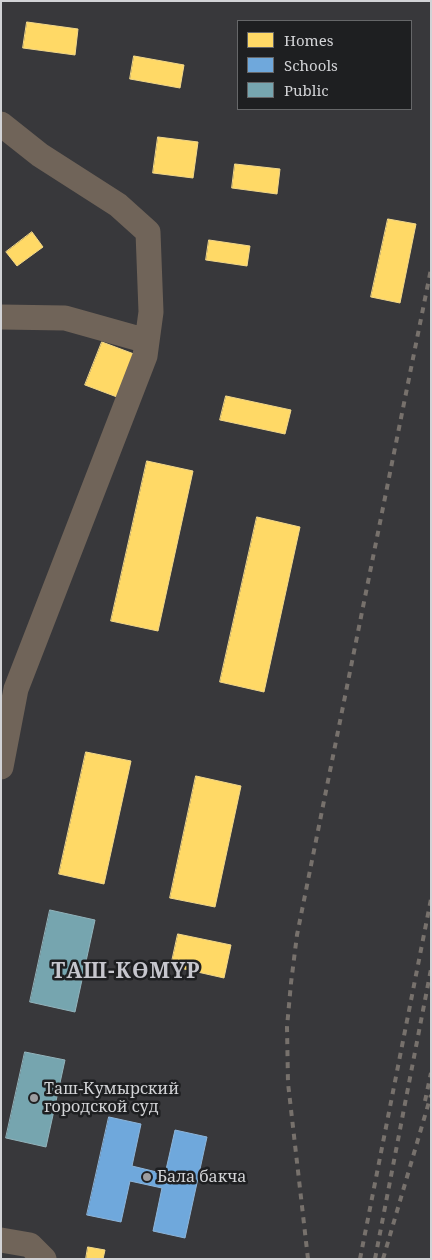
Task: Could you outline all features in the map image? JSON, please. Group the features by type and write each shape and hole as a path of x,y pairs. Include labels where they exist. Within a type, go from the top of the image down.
{"street":[{"path":"1,124 40,155 118,205 148,232 152,312 145,356 16,689 1,767"},
{"path":"1,317 66,318 147,341"},
{"path":"1,1240 30,1245 44,1259"}],"building: Homes":[{"path":"27,22 78,29 75,55 23,48"},
{"path":"134,56 184,65 180,88 130,79"},
{"path":"158,137 198,142 193,178 153,173"},
{"path":"235,164 280,169 277,194 232,188"},
{"path":"388,219 416,224 400,303 371,297"},
{"path":"32,232 43,247 17,266 6,252"},
{"path":"209,240 250,246 247,266 206,260"},
{"path":"102,342 134,354 117,397 85,385"},
{"path":"226,396 291,410 285,434 220,420"},
{"path":"147,461 193,471 158,631 111,621"},
{"path":"257,517 300,527 264,692 220,682"},
{"path":"86,752 131,761 104,884 59,874"},
{"path":"196,776 241,786 215,907 170,898"},
{"path":"178,934 231,945 224,978 171,966"},
{"path":"88,1247 105,1250 103,1259 86,1259"}],"building: Schools":[{"name":"Бала бакча","path":"109,1117 141,1124 132,1166 165,1174 175,1130 207,1137 185,1238 153,1231 162,1188 130,1181 121,1222 87,1215"}],"building: Public":[{"path":"50,910 95,920 75,1012 30,1002"},
{"path":"25,1052 65,1060 46,1147 6,1138"}],"railway":[{"path":"308,1259 288,1083 287,1027 291,983 297,935 431,269"},
{"path":"360,1259 431,899"},
{"path":"375,1259 431,969"},
{"path":"425,1101 431,1073"},
{"path":"383,1259 431,1095"}],"place":[{"name":"Таш-Кумырский городской суд","path":"34,1098"},
{"name":"Бала бакча","path":"147,1177"}],"district":[{"name":"ТАШ-КӨМҮР","path":"126,972"}]}
